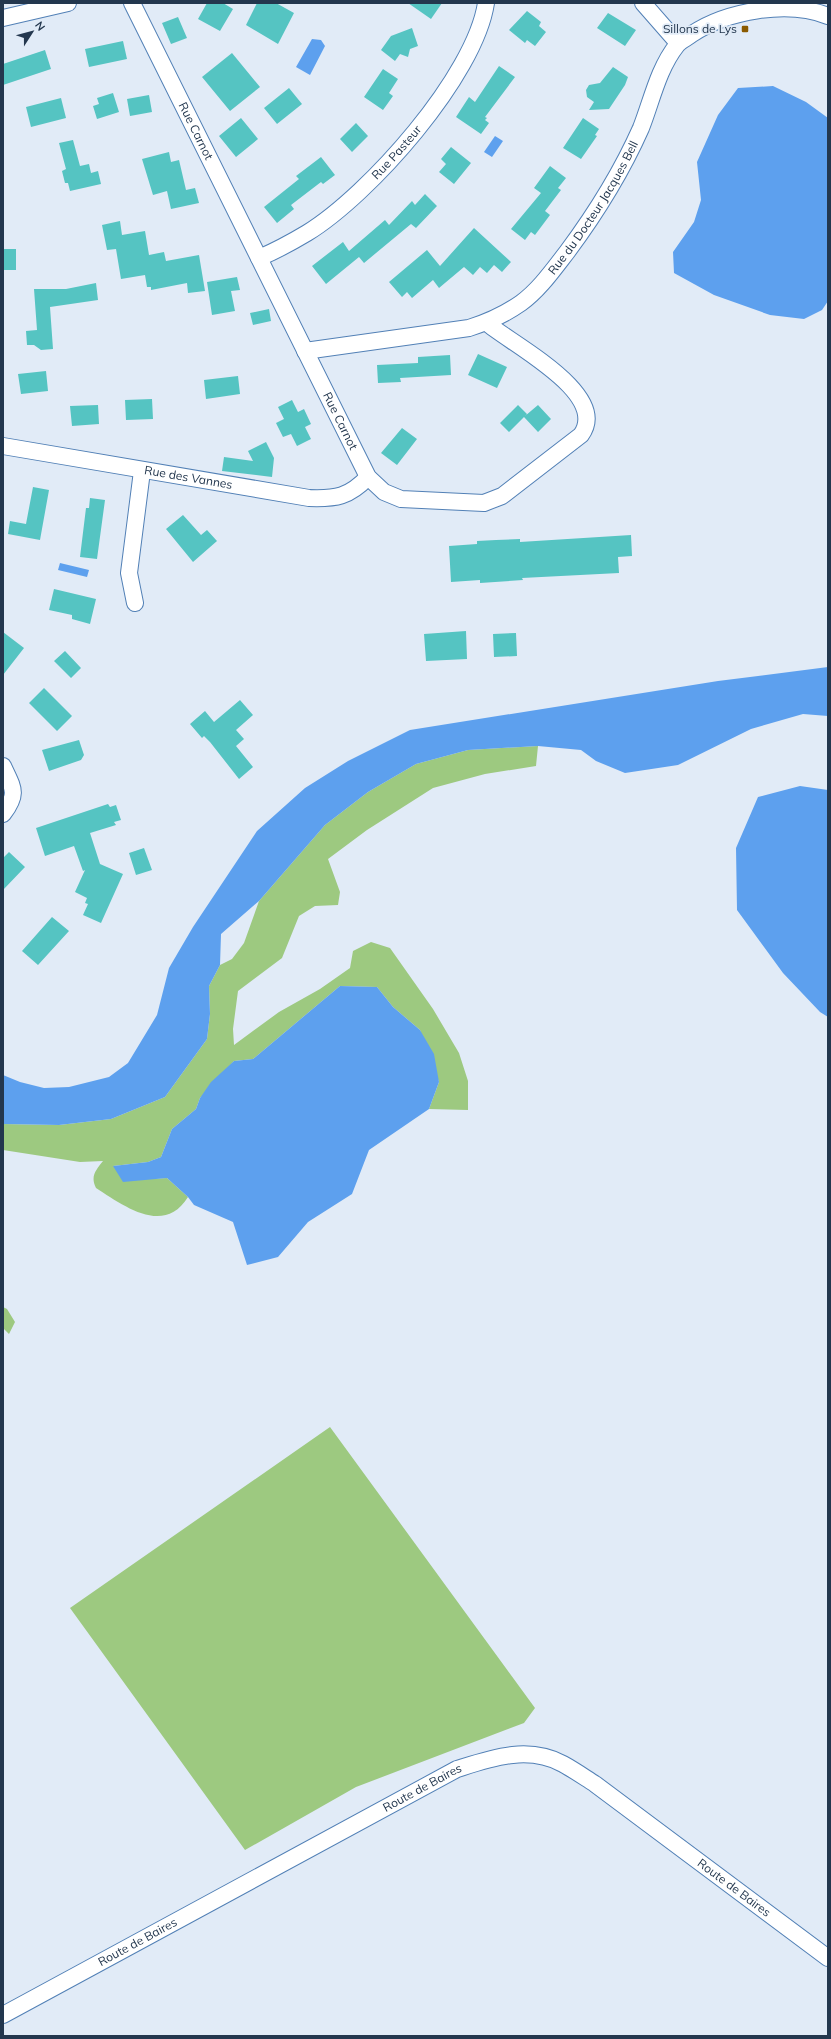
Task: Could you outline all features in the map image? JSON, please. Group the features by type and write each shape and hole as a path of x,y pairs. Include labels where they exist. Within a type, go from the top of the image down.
{"street":[{"path":"3,18 68,3"},
{"name":"Rue Carnot","path":"132,3 368,477 384,492 400,499 484,503 506,492 581,435 586,428 588,417 586,407 576,393 557,374 535,356 487,323"},
{"name":"Rue Pasteur","path":"259,258 308,233 332,215 355,195 409,140 435,106 458,72 474,39 486,3"},
{"path":"643,3 678,43"},
{"name":"Rue du Docteur Jacques Bell","path":"305,351 469,328 487,323 522,303 550,275 589,223 630,152 665,64 678,43 700,29 725,18 749,12 780,8 823,10"},
{"name":"Rue des Vannes","path":"3,446 309,498 335,499 357,489 368,477"},
{"path":"135,603 129,572 142,470"},
{"path":"3,766 13,788 13,802 3,814"},
{"name":"Route de Baires","path":"3,2015 457,1769 509,1754 538,1755 562,1763 595,1784 828,1958"}],"green space":[{"path":"538,746 536,766 485,774 433,788 367,830 328,859 340,892 338,905 315,906 299,916 282,958 238,991 233,1029 234,1045 279,1012 320,989 350,968 353,951 371,942 390,948 433,1009 459,1053 468,1081 468,1110 429,1109 439,1082 420,1030 393,1007 377,987 340,986 253,1059 234,1061 200,1098 196,1109 172,1129 161,1157 148,1162 113,1166 150,1179 167,1178 188,1197 178,1209 167,1215 156,1216 144,1214 131,1209 96,1188 94,1184 95,1173 103,1161 80,1162 3,1150 3,1124 59,1125 111,1119 165,1097 207,1039 210,1014 209,986 220,965 232,959 244,943 259,901 325,825 368,792 416,764 468,750"},
{"path":"3,1307 7,1309 15,1322 9,1334 3,1328"},
{"path":"330,1427 535,1708 524,1723 356,1787 245,1850 70,1608"}],"water":[{"path":"312,39 321,40 325,46 310,75 296,67"},
{"path":"773,86 806,102 828,118 828,301 822,310 804,319 770,315 714,295 674,273 673,252 694,222 701,200 697,162 718,115 738,88"},
{"path":"495,136 503,141 492,157 484,152"},
{"path":"60,563 89,570 87,577 58,570"},
{"path":"828,667 828,716 803,714 751,729 678,765 625,773 596,761 581,750 538,746 468,750 416,764 368,792 325,825 259,901 221,934 220,965 209,986 210,1014 207,1039 165,1097 111,1119 59,1125 3,1124 3,1075 20,1082 44,1088 69,1087 109,1077 128,1063 157,1015 169,968 193,927 257,831 305,788 348,761 410,730 718,681"},
{"path":"800,786 828,790 828,1017 820,1012 783,973 737,910 736,848 758,797"},
{"path":"340,986 377,987 393,1007 420,1030 434,1054 439,1082 429,1109 369,1150 352,1194 308,1222 278,1257 247,1265 233,1222 194,1205 188,1197 167,1178 123,1182 113,1166 148,1162 161,1157 172,1129 196,1109 200,1098 211,1082 234,1061 253,1059"}],"building":[{"path":"207,3 223,3 233,9 220,31 198,19"},
{"path":"257,3 276,3 294,13 278,44 246,25"},
{"path":"408,3 442,3 431,19"},
{"path":"527,11 541,22 539,26 546,32 535,46 527,40 525,43 509,30"},
{"path":"608,13 636,30 625,46 597,28"},
{"path":"178,17 187,38 171,44 162,23"},
{"path":"412,28 418,46 410,49 408,57 400,54 395,61 381,50 391,36"},
{"path":"123,41 127,59 89,67 85,49"},
{"path":"45,50 51,69 3,85 3,64"},
{"path":"232,53 260,87 230,111 202,77"},
{"path":"499,66 515,77 485,117 487,118 485,120 489,123 481,134 456,117 469,97 475,102"},
{"path":"613,67 628,77 625,85 609,109 589,110 594,102 587,97 586,90 589,85 600,83"},
{"path":"383,69 398,79 389,93 393,96 383,110 364,97"},
{"path":"289,88 302,104 277,124 264,108"},
{"path":"113,93 119,112 97,119 93,106 99,104 97,98"},
{"path":"149,95 152,112 130,116 127,99"},
{"path":"61,98 66,118 31,127 26,107"},
{"path":"241,118 258,139 236,157 219,136"},
{"path":"583,118 599,129 595,135 597,136 581,159 563,148"},
{"path":"356,123 368,136 352,152 340,139"},
{"path":"73,140 80,166 89,164 91,173 98,171 101,184 70,191 68,183 65,183 62,171 66,169 59,143"},
{"path":"451,147 471,163 454,184 439,172 446,164 441,159"},
{"path":"169,152 171,162 179,160 186,190 195,188 199,203 171,209 167,191 153,195 142,159"},
{"path":"321,157 335,175 323,184 321,182 291,205 294,209 277,223 264,207 299,179 296,176"},
{"path":"550,166 566,178 558,188 561,190 545,211 550,215 535,235 531,232 525,240 511,229 541,193 534,188"},
{"path":"425,194 437,206 416,228 411,224 364,263 359,257 326,284 312,266 343,242 349,251 385,220 389,225 412,201 415,205"},
{"path":"120,221 122,235 145,231 149,255 164,252 166,261 199,255 205,291 188,293 187,283 151,290 151,287 147,287 145,275 121,279 116,249 107,250 102,225"},
{"path":"474,228 511,262 502,272 494,265 487,273 480,267 473,275 464,267 439,288 433,280 412,298 407,292 402,297 389,282 427,250 440,266"},
{"path":"4,249 16,249 16,270 3,270"},
{"path":"237,277 240,290 231,291 235,311 212,315 207,282"},
{"path":"96,283 98,300 50,307 53,349 41,350 34,345 27,345 26,331 37,330 34,289 66,289"},
{"path":"269,309 271,321 253,325 250,313"},
{"path":"478,354 507,367 497,388 468,375"},
{"path":"450,355 451,375 400,378 401,382 378,383 377,365 418,363 418,357"},
{"path":"46,371 48,391 21,394 18,374"},
{"path":"238,376 240,394 206,399 204,380"},
{"path":"152,399 153,419 126,420 125,400"},
{"path":"292,400 298,412 304,409 311,424 305,427 311,439 297,446 291,434 283,437 276,423 284,419 278,407"},
{"path":"98,405 99,424 72,426 70,406"},
{"path":"518,405 527,414 525,416 538,405 551,419 538,432 524,417 509,432 500,423"},
{"path":"402,428 417,439 397,465 381,453"},
{"path":"266,442 274,458 272,477 222,471 224,457 253,461 248,451"},
{"path":"33,487 49,490 40,540 8,534 10,521 26,524"},
{"path":"90,498 105,500 97,559 80,557 86,508 89,508"},
{"path":"183,515 201,535 207,530 217,541 193,562 166,529"},
{"path":"631,535 632,556 618,557 619,573 522,578 523,580 480,583 480,580 451,582 449,546 477,544 477,541 520,539 520,542"},
{"path":"54,589 96,599 90,624 72,619 72,615 49,610"},
{"path":"466,631 467,659 426,661 424,634"},
{"path":"3,632 24,648 3,675"},
{"path":"516,633 517,656 494,657 493,634"},
{"path":"65,651 81,668 71,678 54,661"},
{"path":"44,688 72,716 57,731 29,703"},
{"path":"240,700 253,715 236,730 244,739 236,746 253,767 239,779 210,742 204,736 202,738 190,724 205,711 214,722"},
{"path":"79,740 84,755 81,760 49,771 42,750"},
{"path":"108,804 110,807 116,805 121,820 114,822 116,825 90,833 100,864 123,874 101,923 83,915 88,904 85,903 87,898 75,892 85,870 83,871 74,846 45,856 36,828"},
{"path":"144,848 152,870 136,875 129,853"},
{"path":"9,852 25,867 3,890 3,858"},
{"path":"52,917 69,931 38,965 22,951"}],"place":[{"name":"Sillons de Lys","path":"745,29"}]}
